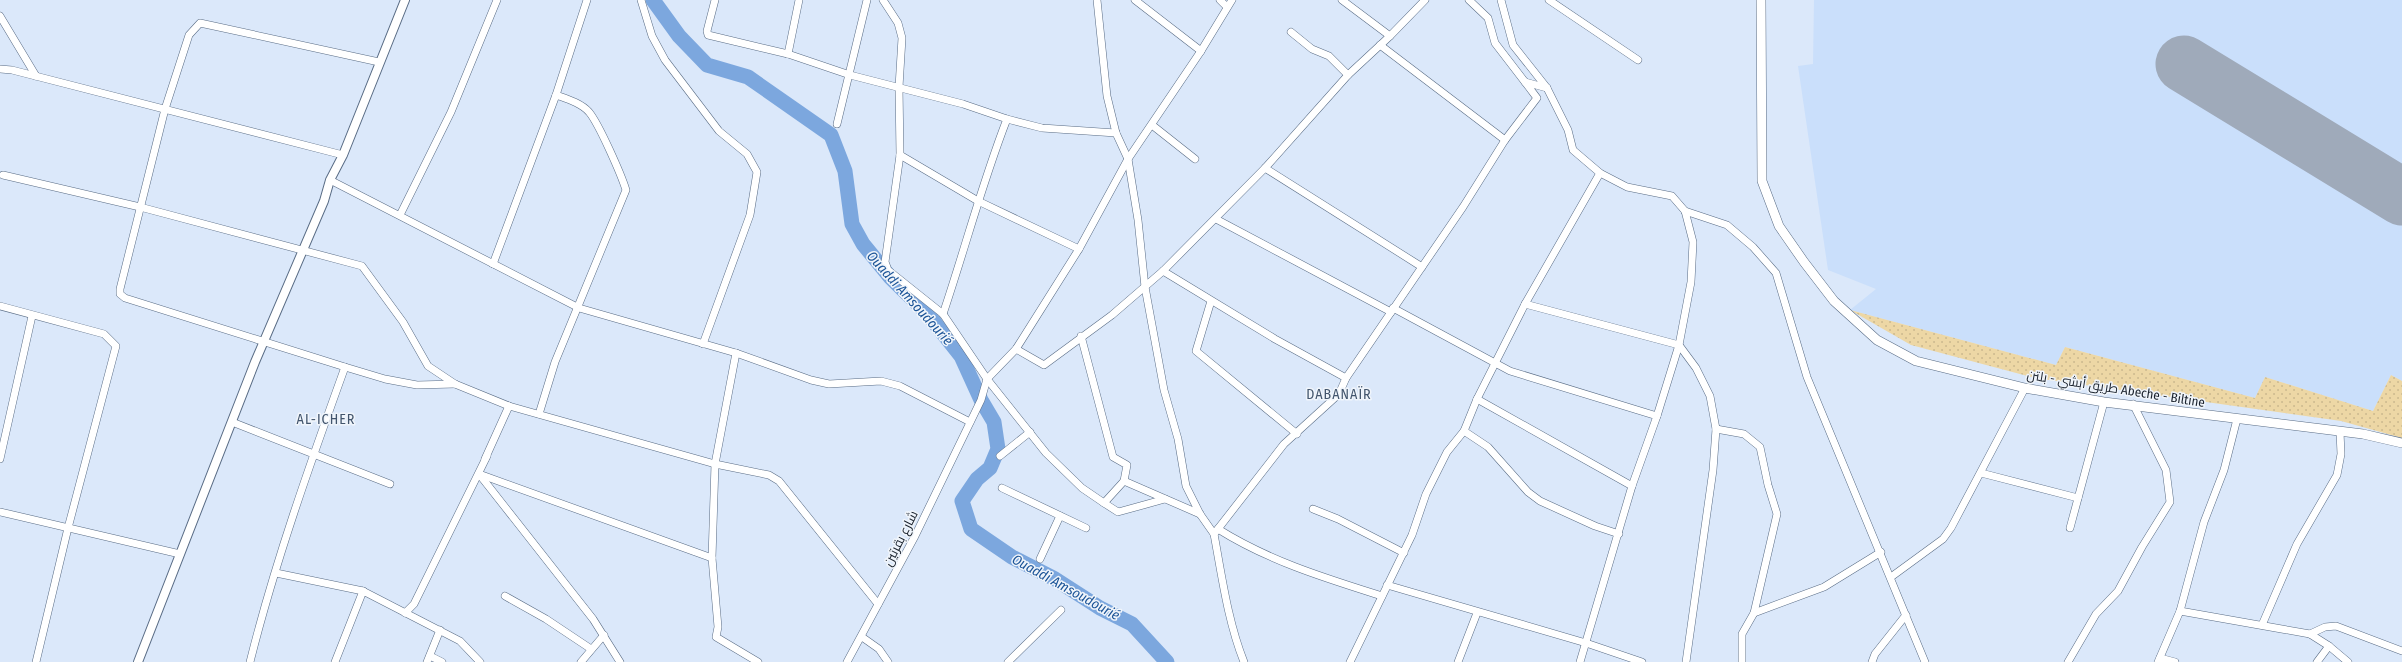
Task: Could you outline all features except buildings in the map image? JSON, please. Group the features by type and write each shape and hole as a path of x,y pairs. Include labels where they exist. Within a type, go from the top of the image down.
{"main road":[{"name":"طريق أبشي - بلتن Abeche - Biltine","path":"1761,0 1762,181 1779,226 1804,262 1834,301 1877,340 1916,361 2025,388 2104,402 2133,404 2237,419 2363,434 2402,443"}],"street":[{"path":"138,662 264,341 324,201 330,180 343,155 405,0"},
{"path":"400,215 451,112 497,0"},
{"path":"493,264 556,95 587,0"},
{"path":"641,0 652,36 664,60 719,131 748,154 757,172 750,215 703,344"},
{"path":"715,0 707,31 708,35 788,54 850,75 963,104 1007,119 1042,128 1116,133"},
{"path":"788,54 799,0"},
{"path":"837,124 867,0"},
{"path":"883,0 898,23 902,38 898,87 900,155 884,262 888,270 943,314 987,379 1062,470 1118,512 1144,503 1165,499"},
{"path":"1097,0 1107,96 1116,133 1128,159 1138,220 1145,287 1164,390 1178,439 1186,486 1200,514 1216,532 1242,545 1310,574 1382,596"},
{"path":"1135,0 1201,51"},
{"path":"1220,0 1227,7"},
{"path":"987,379 1016,349 1079,249 1128,159 1201,51 1232,0"},
{"path":"1342,0 1390,36"},
{"path":"1016,349 1044,365 1072,345 1081,336 1112,314 1145,287 1216,219 1265,168 1348,75 1390,36 1425,0"},
{"path":"1244,662 1233,625 1216,532 1284,444 1297,434 1339,394 1346,378 1422,267 1505,140 1537,98 1495,43 1488,18 1470,0"},
{"path":"1501,0 1513,45 1547,88 1568,130 1573,150 1600,172 1627,187 1672,196 1685,211 1693,242 1693,262 1679,345 1657,416 1632,486 1580,662"},
{"path":"1549,0 1638,60"},
{"path":"0,16 36,76"},
{"path":"379,62 200,23 190,35 165,109 120,294 125,298 385,379 417,385 455,384"},
{"path":"1291,32 1312,49 1329,56 1348,75"},
{"path":"1380,44 1505,140"},
{"path":"0,69 36,76 343,155"},
{"path":"1525,82 1547,88"},
{"path":"539,414 555,362 579,308 626,190 621,175 589,112 580,105 556,95"},
{"path":"943,314 966,246 978,201 1007,119"},
{"path":"1152,125 1195,159"},
{"path":"900,155 978,201 1079,249"},
{"path":"1265,168 1422,267"},
{"path":"1350,662 1404,553 1426,494 1447,452 1464,431 1477,399 1525,304 1600,172"},
{"path":"4,175 140,207 362,266 403,322 428,366 455,384 508,406 715,464 769,475 779,481 878,604"},
{"path":"330,180 579,308 736,353 811,380 829,384 881,381 900,386 970,422"},
{"path":"1685,211 1726,226 1753,248 1776,273 1807,377 1881,552 1925,662"},
{"path":"1216,219 1510,372 1657,416"},
{"path":"1163,271 1210,301 1346,378"},
{"path":"1210,301 1196,351 1297,434"},
{"path":"1525,304 1679,345 1696,368 1710,396 1716,429 1713,470 1686,662"},
{"path":"0,306 32,316 104,334 116,346 68,528 36,662"},
{"path":"0,459 32,316"},
{"path":"1081,336 1113,457 1126,465 1124,481 1104,503"},
{"path":"736,353 715,464 712,558 718,628 716,638 758,662"},
{"path":"250,662 261,619 313,455 344,367"},
{"name":"شارع بقرتين","path":"847,662 915,536 981,400 987,379"},
{"path":"1891,577 1943,539 1960,515 2025,388"},
{"path":"1477,399 1632,486"},
{"path":"2070,528 2104,402"},
{"path":"2068,662 2096,614 2118,592 2142,547 2170,502 2166,470 2133,404"},
{"path":"479,474 508,406"},
{"path":"2175,662 2159,660 2180,611 2204,522 2224,470 2237,419"},
{"path":"232,422 390,484"},
{"path":"1716,429 1744,434 1760,447 1776,514 1754,613 1742,634 1742,662"},
{"path":"1464,431 1488,447 1528,492 1540,501 1595,526 1619,534"},
{"path":"1000,456 1030,432"},
{"path":"2262,625 2297,544 2337,475 2341,454 2340,432"},
{"path":"406,613 414,604 487,456"},
{"path":"1981,473 2078,498"},
{"path":"479,474 712,558"},
{"path":"479,474 574,593 604,635 620,662"},
{"path":"1124,481 1200,514"},
{"path":"1002,488 1086,528"},
{"path":"1313,509 1338,519 1404,553"},
{"path":"0,512 180,554"},
{"path":"1040,559 1060,516"},
{"path":"1754,613 1824,587 1881,552"},
{"path":"276,573 363,591 460,641 480,662"},
{"path":"1387,585 1477,613 1586,643 1627,660 1642,662"},
{"path":"335,662 363,591"},
{"path":"505,596 546,619 592,650"},
{"path":"1008,662 1061,610"},
{"path":"2180,611 2310,634 2329,646 2348,662"},
{"path":"1458,662 1477,613"},
{"path":"1872,662 1875,654 1906,615"},
{"path":"2310,634 2325,627 2336,626 2402,651"},
{"path":"440,630 429,659 442,662"},
{"path":"582,662 604,635"},
{"path":"862,636 879,649 888,662"},
{"path":"2317,662 2329,646"}],"shaded area":[{"path":"1814,0 2402,0 2402,381 2391,375 2373,411 2265,377 2255,398 2065,347 2056,365 1850,310 1876,289 1828,270 1798,66 1813,64"},
{"path":"1850,310 2056,365 2065,347 2255,398 2265,377 2373,411 2391,375 2402,381 2402,438 2341,421 2035,378 1911,345"}],"waterway":[{"name":"Ouaddi Amsoudourié","path":"653,0 679,36 707,65 748,77 831,135 845,171 852,224 863,244 890,277 927,313 961,356 981,400 994,422 998,449 990,468 977,479 962,501 971,529 1012,557 1055,579 1100,608 1132,624 1167,662"}],"runway":[{"path":"2184,64 2402,197"}],"district":[{"name":"DABANAÏR","path":"1339,394"},
{"name":"AL-ICHER","path":"326,419"}]}
